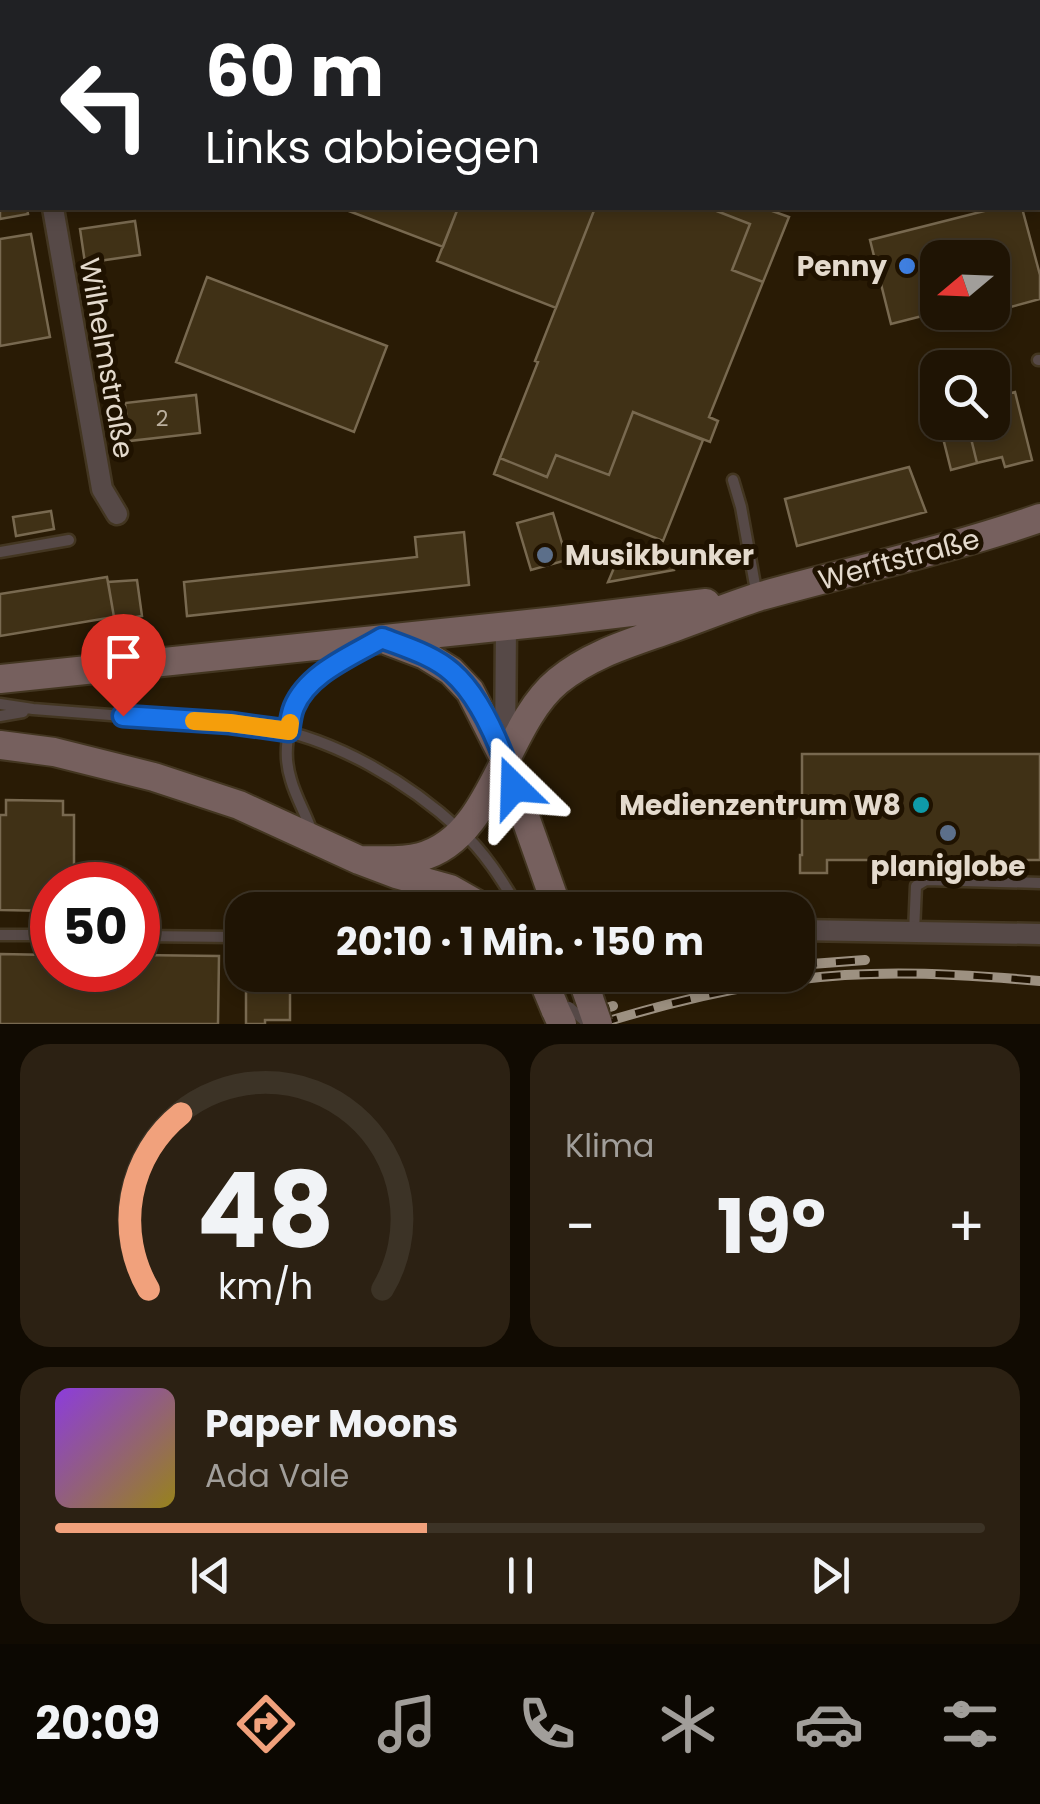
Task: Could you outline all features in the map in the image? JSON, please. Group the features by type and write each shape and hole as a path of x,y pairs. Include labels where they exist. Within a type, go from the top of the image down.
{"main road":[{"name":"Werftstraße","path":"359,860 419,858 448,844 462,832 484,800 530,711 556,682 594,656 757,597 943,549 1040,518"},
{"name":"Werftstraße","path":"0,679 757,597"},
{"name":"Werftstraße","path":"382,638 451,670 470,691 506,760"},
{"name":"Werftstraße","path":"0,746 54,752 154,777 255,811 359,860 455,892"},
{"path":"506,760 552,892"},
{"path":"558,992 577,1011"}],"street":[{"name":"Wilhelmstraße","path":"54,210 102,489 118,514"},
{"name":"Werftstraße","path":"506,626 506,760"},
{"path":"815,930 1040,934"}],"lane":[{"path":"734,480 757,597"},
{"path":"0,552 69,540"},
{"path":"316,840 291,781 285,748 294,708 320,676 382,638"},
{"path":"0,702 33,709 289,731 375,768 420,798 462,832 508,892"},
{"path":"0,716 33,709"},
{"path":"914,932 916,886 926,880 1040,884"},
{"path":"0,935 30,936"},
{"path":"160,936 225,938"}],"building":[{"path":"0,210 27,210 28,214 0,219"},
{"path":"346,210 457,210 443,247"},
{"path":"457,210 594,210 556,308 437,261"},
{"path":"594,210 714,210 750,224 732,270 763,282 709,417 718,421 710,442 633,412 609,475 556,455 547,477 500,458 538,362 535,361"},
{"path":"714,210 770,210 789,217 763,282 732,270 750,224"},
{"name":"Penny","path":"988,210 1023,210 1040,275 1040,299 1010,307 1010,240 920,240 920,317 891,324 870,240"},
{"path":"135,221 140,255 85,263 80,229"},
{"path":"31,234 50,337 0,346 0,239"},
{"path":"207,277 387,346 354,432 176,362"},
{"path":"1015,392 1032,460 1005,467 1002,457 977,463 971,440 1010,440 1010,393"},
{"path":"196,395 200,433 129,441 125,403"},
{"path":"633,412 703,440 663,541 494,474 500,458 547,477 556,455 609,475"},
{"path":"944,440 971,440 977,463 951,470"},
{"path":"909,467 926,512 797,546 785,499"},
{"path":"51,511 54,529 16,536 13,517"},
{"path":"553,513 567,560 531,570 517,523"},
{"path":"464,532 469,585 187,616 184,582 417,557 415,537"},
{"path":"670,547 674,570 608,582 619,556"},
{"path":"107,577 114,617 0,636 0,594"},
{"path":"137,580 142,616 112,621 108,582"},
{"name":"Medienzentrum W8","path":"802,754 1040,754 1040,860 827,860 827,873 800,873"},
{"path":"6,800 63,801 63,815 74,815 74,862 30,862 30,911 0,910 0,815 6,815"},
{"path":"0,954 30,955 30,992 160,992 160,955 219,956 218,1024 0,1024"},
{"path":"246,992 290,992 290,1020 246,1024"}],"railway":[{"path":"815,964 865,960"},
{"path":"599,1024 699,997 802,979 913,974 1040,981"},
{"path":"555,1024 613,1006"}],"slow traffic":[{"path":"194,721 289,731 290,723"}],"place":[{"name":"Penny","path":"907,266"},
{"name":"Musikbunker","path":"545,555"},
{"name":"Medienzentrum W8","path":"921,805"},
{"name":"planiglobe","path":"948,833"}],"route":[{"path":"123,716 289,731 294,708 304,691 320,676 382,638 451,670 470,691 506,760 514,787"}]}
